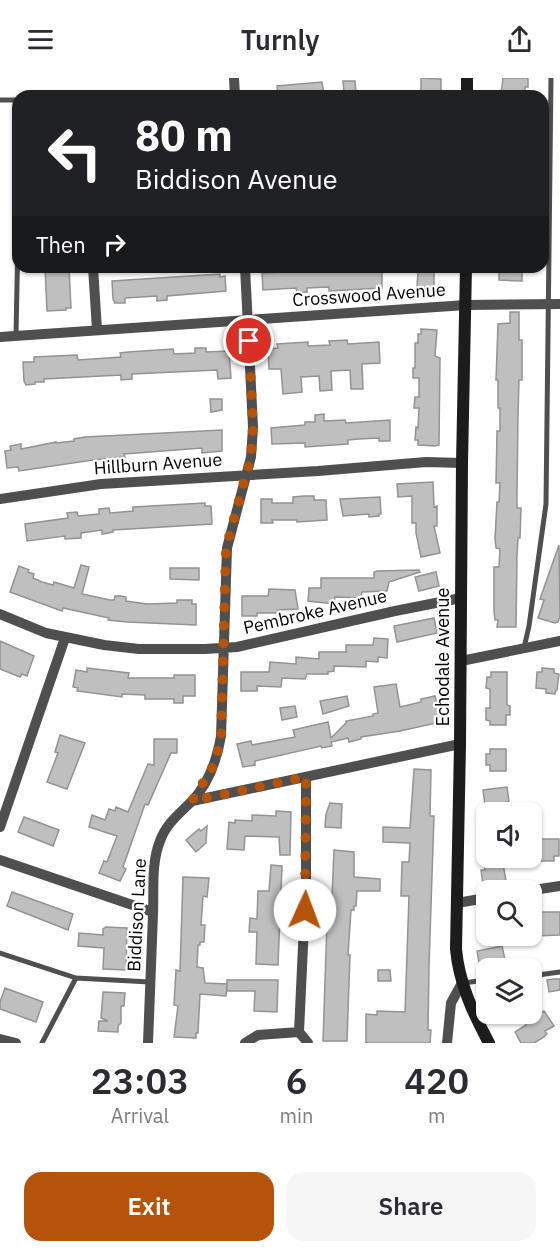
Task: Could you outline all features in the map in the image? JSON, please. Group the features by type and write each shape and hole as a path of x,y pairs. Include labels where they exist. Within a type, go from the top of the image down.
{"main road":[{"name":"Echodale Avenue","path":"466,273 456,949 462,983 475,1017 489,1043"}],"street":[{"path":"93,273 97,330"},
{"name":"Biddison Lane","path":"148,1043 157,848 166,828 192,801 208,776 219,750 223,710 226,548 248,475 253,427 245,273"},
{"name":"Crosswood Avenue","path":"0,337 466,305 560,304"},
{"name":"Hillburn Avenue","path":"0,499 100,484 426,462 462,463"},
{"name":"Pembroke Avenue","path":"0,614 65,638 139,649 223,648 237,647 461,598"},
{"path":"0,827 65,638"},
{"path":"460,661 560,641"},
{"path":"192,801 460,744"},
{"path":"306,777 306,882 299,1032 308,1043"},
{"path":"0,860 153,912"},
{"path":"542,889 560,886"},
{"path":"457,903 476,900"},
{"path":"447,1043 452,1003 462,983"},
{"path":"245,1043 258,1035 274,1032 299,1032"},
{"path":"0,1038 16,1043"}],"lane":[{"path":"549,153 550,78"},
{"path":"16,336 17,273"},
{"path":"524,649 546,504 547,273"},
{"path":"0,953 76,978 150,982"},
{"path":"542,974 560,972"},
{"path":"42,1043 76,978"},
{"path":"462,983 476,981"}],"building":[{"path":"421,78 441,79 441,90 421,90"},
{"path":"503,78 528,78 528,87 525,87 525,90 502,90"},
{"path":"343,81 355,81 356,90 344,90"},
{"path":"322,82 323,90 277,90 277,86"},
{"path":"45,273 69,273 71,308 47,311"},
{"path":"262,273 382,273 382,288 329,291 329,287 307,288 307,292 297,293 296,288 263,290"},
{"path":"418,273 434,273 434,287 417,287"},
{"path":"499,273 522,273 522,281 499,280"},
{"path":"220,274 220,277 225,276 226,291 167,296 167,300 157,301 157,296 125,298 125,303 115,303 113,299 112,281"},
{"path":"510,312 519,312 519,340 522,340 517,496 517,508 521,508 520,538 518,538 517,556 516,627 497,627 498,620 495,620 494,611 494,567 499,567 500,549 496,548 495,539 500,483 496,483 497,431 500,431 498,380 496,380 498,324 510,323"},
{"path":"421,329 437,330 435,356 440,358 439,445 435,446 418,445 418,440 415,440 419,408 414,408 415,397 419,397 419,378 413,378 413,368 415,368 415,343 418,343 418,334 421,334"},
{"path":"347,340 348,344 379,342 380,363 362,364 363,389 351,389 350,370 331,371 332,390 320,391 319,376 301,377 302,392 283,394 281,369 269,369 268,349 278,348 277,344 308,342 308,346 330,345 329,341"},
{"path":"195,348 206,348 206,352 229,351 231,378 218,379 217,370 132,374 132,379 121,380 121,375 44,379 44,382 26,385 24,381 23,362 34,362 34,357 77,355 78,360 121,357 120,353 128,352 173,349 174,354 195,353"},
{"path":"210,399 222,399 222,410 211,412"},
{"path":"324,414 324,421 345,420 346,423 390,420 390,441 379,441 379,438 359,439 348,440 348,444 305,447 305,443 272,444 271,428 305,425 305,422 315,422 315,415"},
{"path":"222,430 222,451 202,453 202,448 124,454 125,457 19,471 18,467 7,468 5,451 11,450 10,446 21,444 21,449 74,441 74,439 85,437"},
{"path":"433,482 434,507 437,506 437,526 434,526 440,553 421,557 416,523 412,523 412,496 398,497 397,484"},
{"path":"314,496 314,500 326,500 327,520 297,522 297,520 272,520 273,523 261,523 261,499 272,499 272,503 293,503 293,497"},
{"path":"380,497 381,514 379,516 369,517 369,514 343,516 340,499"},
{"path":"205,503 205,506 211,506 212,524 113,530 113,532 102,534 102,530 81,533 81,538 65,539 65,536 27,541 25,524 68,518 67,513 77,512 78,516 99,514 99,509 109,508 110,513 133,511 133,507"},
{"path":"559,545 560,616 558,622 555,623 538,618 544,600 540,599"},
{"path":"81,565 89,567 82,594 110,600 114,600 115,596 121,596 126,597 126,601 147,604 192,600 192,604 196,604 196,625 108,620 109,618 63,608 62,611 10,592 19,566 29,570 28,572 34,574 33,578 42,582 53,585 54,582 74,588"},
{"path":"170,568 199,568 199,580 170,579"},
{"path":"419,570 420,572 389,582 387,591 362,592 361,598 335,597 334,604 308,601 309,588 321,588 321,578 374,578 374,572 377,571"},
{"path":"436,572 439,586 419,591 415,577"},
{"path":"269,589 295,590 298,609 278,610 278,613 257,613 257,616 242,616 242,596 268,596"},
{"path":"434,618 437,633 397,642 394,626"},
{"path":"374,638 388,639 387,658 378,657 378,662 366,661 366,667 334,666 334,671 328,674 307,674 305,679 282,678 281,687 257,686 257,691 241,691 241,672 269,672 270,662 296,664 296,657 319,659 319,652 346,652 346,645 373,645"},
{"path":"0,641 34,656 27,676 22,674 20,677 0,669"},
{"path":"87,668 129,673 128,678 174,678 174,675 195,675 195,696 183,696 183,703 174,703 174,699 145,699 145,695 122,694 122,697 77,691 78,688 73,687 76,670 87,672"},
{"path":"542,668 554,669 554,673 559,674 555,694 546,693 546,689 536,688 537,672 542,672"},
{"path":"491,672 507,672 507,705 510,706 510,715 506,715 506,725 490,725 490,721 486,720 486,708 490,708 490,689 486,688 487,677 491,677"},
{"path":"396,684 400,707 435,696 441,722 361,737 361,739 349,742 348,738 331,742 332,746 322,748 321,746 255,761 255,765 243,767 237,744 251,741 252,745 295,737 293,730 328,722 331,738 346,721 378,713 374,687"},
{"path":"347,696 349,706 323,714 320,701"},
{"path":"295,706 297,717 282,720 280,708"},
{"path":"60,735 85,743 67,789 47,782 58,753 55,752"},
{"path":"154,739 177,739 177,753 171,753 148,805 145,804 123,867 126,869 120,881 99,873 104,861 107,862 117,836 89,827 92,815 105,820 109,809 115,811 116,807 128,812 148,764 154,765"},
{"path":"490,749 506,749 506,771 490,771 490,765 486,765 486,754 490,754"},
{"path":"414,769 431,770 430,816 434,816 429,966 428,1030 431,1030 430,1043 366,1043 366,1014 377,1015 377,1011 405,1012 409,896 401,896 402,862 409,862 410,843 383,842 383,827 410,828"},
{"path":"507,787 509,802 484,802 483,790"},
{"path":"330,803 342,804 341,828 325,827"},
{"path":"276,811 291,812 290,855 280,855 279,837 245,836 244,850 227,849 229,822 252,821 252,815 276,816"},
{"path":"24,817 59,830 53,846 18,832"},
{"path":"207,826 206,843 196,852 186,840 199,829 201,831"},
{"path":"542,839 559,839 559,856 554,856 554,861 542,861"},
{"path":"334,850 354,852 354,877 380,879 380,891 357,891 356,906 354,910 351,910 347,1041 323,1041 327,921 331,921"},
{"path":"271,865 282,866 278,965 256,964 257,932 249,932 250,918 257,919 258,891 269,891"},
{"path":"485,868 504,868 506,880 482,880 481,870 485,870"},
{"path":"183,877 209,878 207,897 203,896 201,925 205,925 204,942 198,945 197,967 203,968 205,983 227,984 226,996 200,994 196,1038 174,1037 178,1006 174,1005 176,970 180,971"},
{"path":"12,892 73,914 68,930 7,906"},
{"path":"542,912 560,912 560,935 542,936"},
{"path":"106,927 127,928 126,970 103,969 104,948 78,946 79,933 103,935 103,929"},
{"path":"502,946 505,958 478,958 477,951"},
{"path":"378,970 390,970 391,981 378,981"},
{"path":"560,979 560,990 549,992 547,980"},
{"path":"227,980 278,980 277,1012 254,1011 255,991 227,991"},
{"path":"5,988 43,1002 36,1022 0,1009"},
{"path":"103,992 125,993 118,1032 98,1031 99,1021 108,1021 101,1018"},
{"path":"544,1011 554,1026 545,1031 547,1034 534,1043 521,1043 515,1032 525,1024 542,1024 542,1012"}],"route":[{"path":"249,341 253,427 251,457 246,482 226,548 221,736 215,763 192,801 306,777 305,910"}]}
